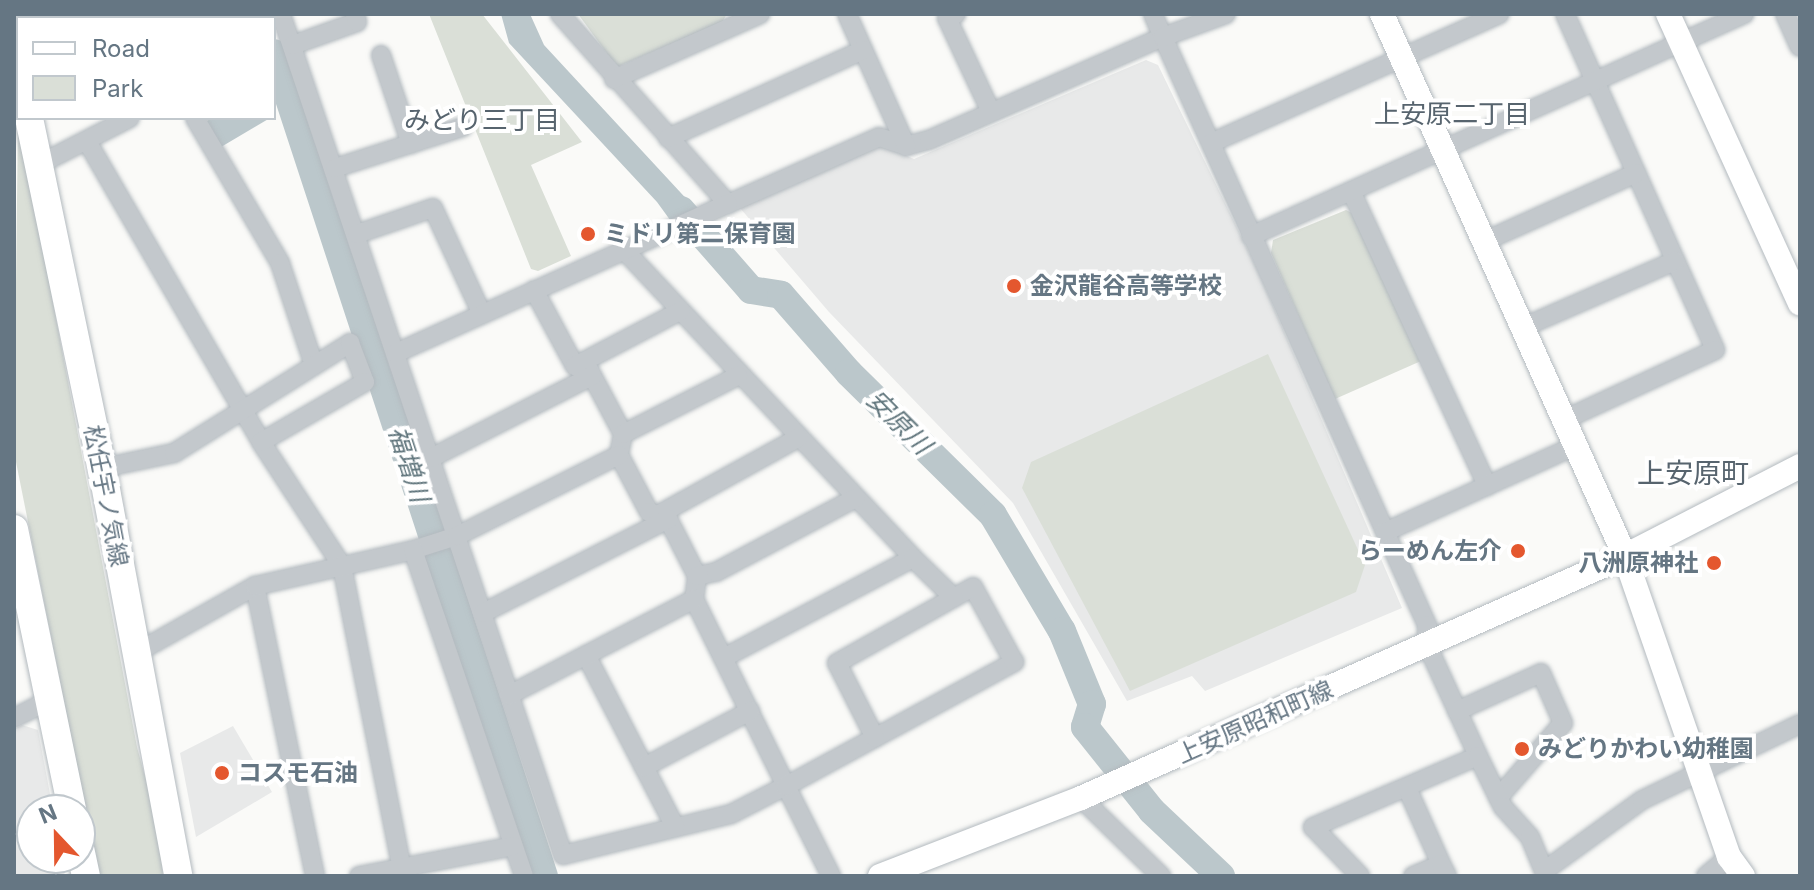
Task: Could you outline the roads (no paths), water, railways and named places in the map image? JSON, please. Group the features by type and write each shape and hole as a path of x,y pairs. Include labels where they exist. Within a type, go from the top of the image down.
{"main road":[{"path":"1382,14 1625,556 1736,866"},
{"path":"1668,14 1800,303"},
{"name":"松任宇ノ気線","path":"29,120 102,468 178,876"},
{"name":"上安原昭和町線","path":"880,876 1081,798 1169,760 1625,556 1800,466"},
{"path":"14,529 68,794"}],"street":[{"path":"281,14 431,458 452,537 483,613 563,855 731,814 786,786 875,738 1014,662 973,587 837,663 875,738"},
{"path":"293,45 357,22 355,14"},
{"path":"560,14 668,138 722,206"},
{"path":"614,79 736,19 760,14"},
{"path":"847,14 906,146"},
{"path":"1153,14 1427,625 1427,645 1457,711 1498,798 1530,837 1545,874 1642,800 1800,724"},
{"path":"396,353 879,137 906,146 1163,37 1226,14"},
{"path":"1211,143 1402,60 1477,19 1500,14"},
{"path":"1565,14 1715,350 1566,419"},
{"path":"1251,236 1744,14"},
{"path":"1785,14 1800,47"},
{"path":"949,15 991,112"},
{"path":"668,138 863,50"},
{"path":"381,55 411,144"},
{"path":"38,165 88,143 127,120"},
{"path":"196,120 280,263 314,365"},
{"path":"335,168 463,127"},
{"path":"88,143 245,408 261,442 342,566 402,868"},
{"path":"1485,241 1636,173"},
{"path":"1351,191 1487,486"},
{"path":"357,234 433,208 482,314"},
{"path":"625,251 738,376 954,598"},
{"path":"1524,327 1675,261"},
{"path":"534,290 623,434 619,455 649,512 663,517 697,576 694,599 831,876"},
{"path":"431,458 584,371 680,311"},
{"path":"102,468 174,453 350,343 365,382 261,442"},
{"path":"623,434 738,376"},
{"path":"483,613 663,517 798,438"},
{"path":"1385,532 1577,445"},
{"path":"136,653 255,586 418,548 452,537 619,455"},
{"path":"697,576 716,572 856,498"},
{"path":"418,548 524,876"},
{"path":"725,657 913,558"},
{"path":"255,586 315,876"},
{"path":"509,695 694,599"},
{"path":"586,655 675,827"},
{"path":"1457,711 1541,673 1563,723 1498,798"},
{"path":"14,718 48,701"},
{"path":"644,767 750,711"},
{"path":"1360,876 1313,827 1478,756"},
{"path":"1407,788 1444,870 1413,876"},
{"path":"1081,798 1161,876"},
{"path":"359,876 513,846"},
{"path":"1706,876 1736,866"}],"waterway":[{"name":"福増川","path":"276,59 544,876"},
{"name":"安原川","path":"681,210 751,290 781,295 849,373 993,515 1062,631 1092,704 1085,727 1152,811 1221,876"}],"place":[{"name":"ミドリ第二保育園","path":"588,234"},
{"name":"金沢龍谷高等学校","path":"1014,286"},
{"name":"らーめん左介","path":"1518,551"},
{"name":"八洲原神社","path":"1714,563"},
{"name":"みどりかわい幼稚園","path":"1522,749"},
{"name":"コスモ石油","path":"222,773"}],"district":[{"name":"上安原二丁目","path":"1452,114"},
{"name":"みどり三丁目","path":"482,120"},
{"name":"上安原町","path":"1693,473"}]}
